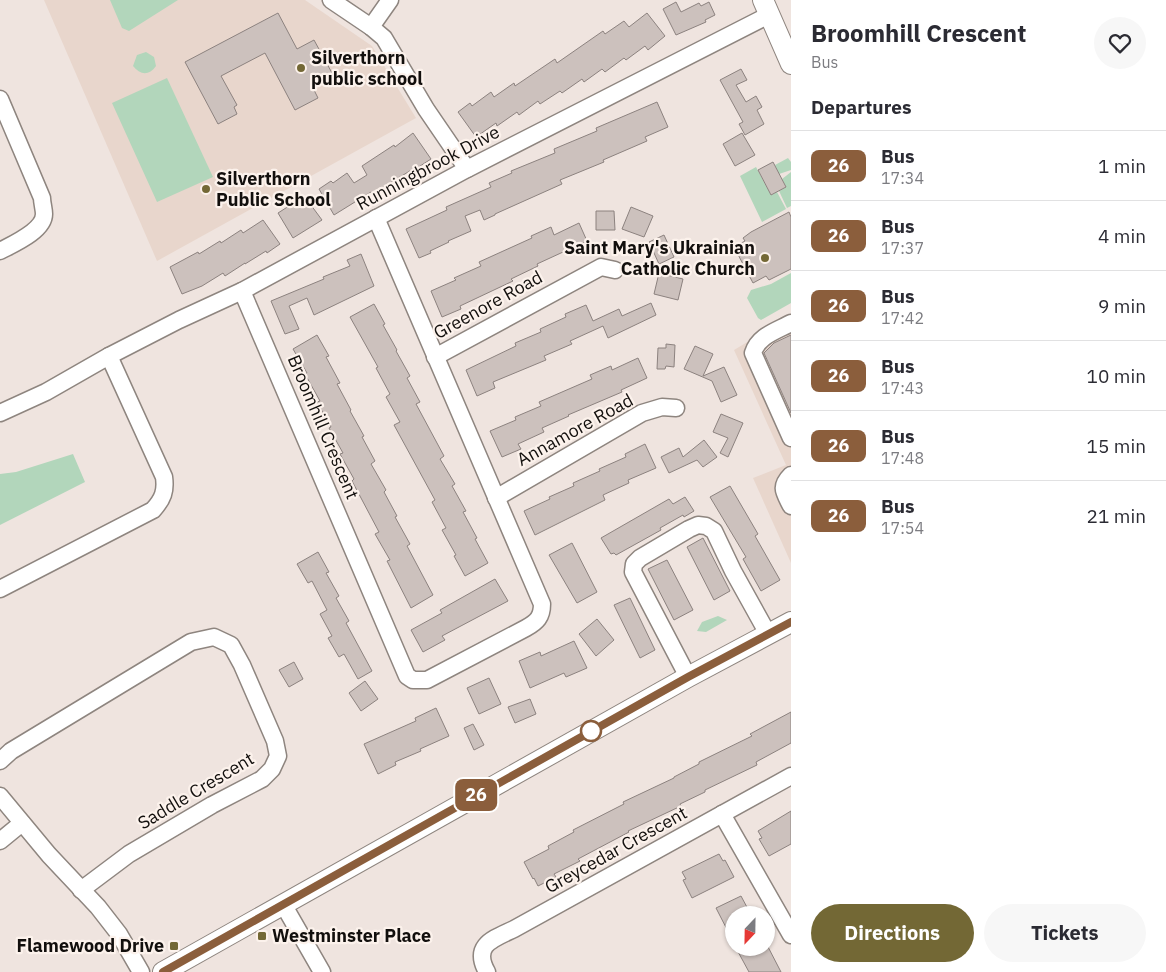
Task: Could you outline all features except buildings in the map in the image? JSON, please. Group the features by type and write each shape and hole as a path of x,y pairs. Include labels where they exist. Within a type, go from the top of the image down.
{"main road":[{"path":"766,8 791,64"},
{"path":"163,972 688,677 791,622"}],"street":[{"path":"331,0 384,38 426,109 466,169"},
{"path":"371,27 390,0"},
{"name":"Runningbrook Drive","path":"0,413 46,392 109,356 179,320 242,291 766,8"},
{"path":"0,99 42,198 44,214 42,224 26,237 0,251"},
{"name":"Broomhill Crescent","path":"242,291 407,676 412,680 427,680 536,623 540,617 542,604 376,218"},
{"name":"Greenore Road","path":"435,357 601,267 615,270"},
{"path":"791,323 762,338 755,346 753,353 791,438"},
{"path":"0,589 153,510 161,501 166,488 164,477 109,356"},
{"name":"Annamore Road","path":"496,498 642,413 662,407 676,408"},
{"path":"791,475 784,482 783,489 791,506"},
{"path":"688,677 633,572 634,564 640,558 689,528 698,525 706,526 714,531 768,634"},
{"name":"Saddle Crescent","path":"0,761 10,751 191,642 214,637 231,645 242,665 275,741 278,756 272,769 262,779 212,805 130,854 81,890"},
{"name":"Greycedar Crescent","path":"487,972 482,962 483,949 489,941 791,776"},
{"path":"0,796 98,907 119,934 141,972"},
{"path":"722,814 791,935"},
{"path":"0,842 22,823"},
{"path":"283,904 322,972"}],"shaded area":[{"name":"Silverthorn Public School","path":"44,0 305,0 372,46 416,118 157,261"},
{"path":"791,316 791,563 753,478 786,465 734,350"}],"green space":[{"path":"110,0 178,0 129,31 122,28"},
{"path":"146,52 154,57 156,66 147,73 142,73 133,66 137,55"},
{"path":"167,78 213,177 157,202 112,103"},
{"path":"788,158 791,162 791,170 779,174 775,165"},
{"path":"756,167 771,195 777,192 786,209 762,222 740,176"},
{"path":"791,172 791,206 787,208 779,191 786,187 782,179"},
{"path":"791,273 791,303 761,320 758,318 747,298 751,290 771,284"},
{"path":"73,454 85,482 0,525 0,474 16,472"},
{"path":"718,616 727,620 706,632 697,631 702,622"}],"bus line":[{"name":"26","path":"163,972 688,677 791,622"}],"place":[{"name":"Silverthorn public school","path":"301,68"},
{"name":"Silverthorn Public School","path":"206,189"},
{"name":"Saint Mary's Ukrainian Catholic Church","path":"765,258"},
{"name":"Westminster Place","path":"262,936"},
{"name":"Flamewood Drive","path":"174,946"}]}
